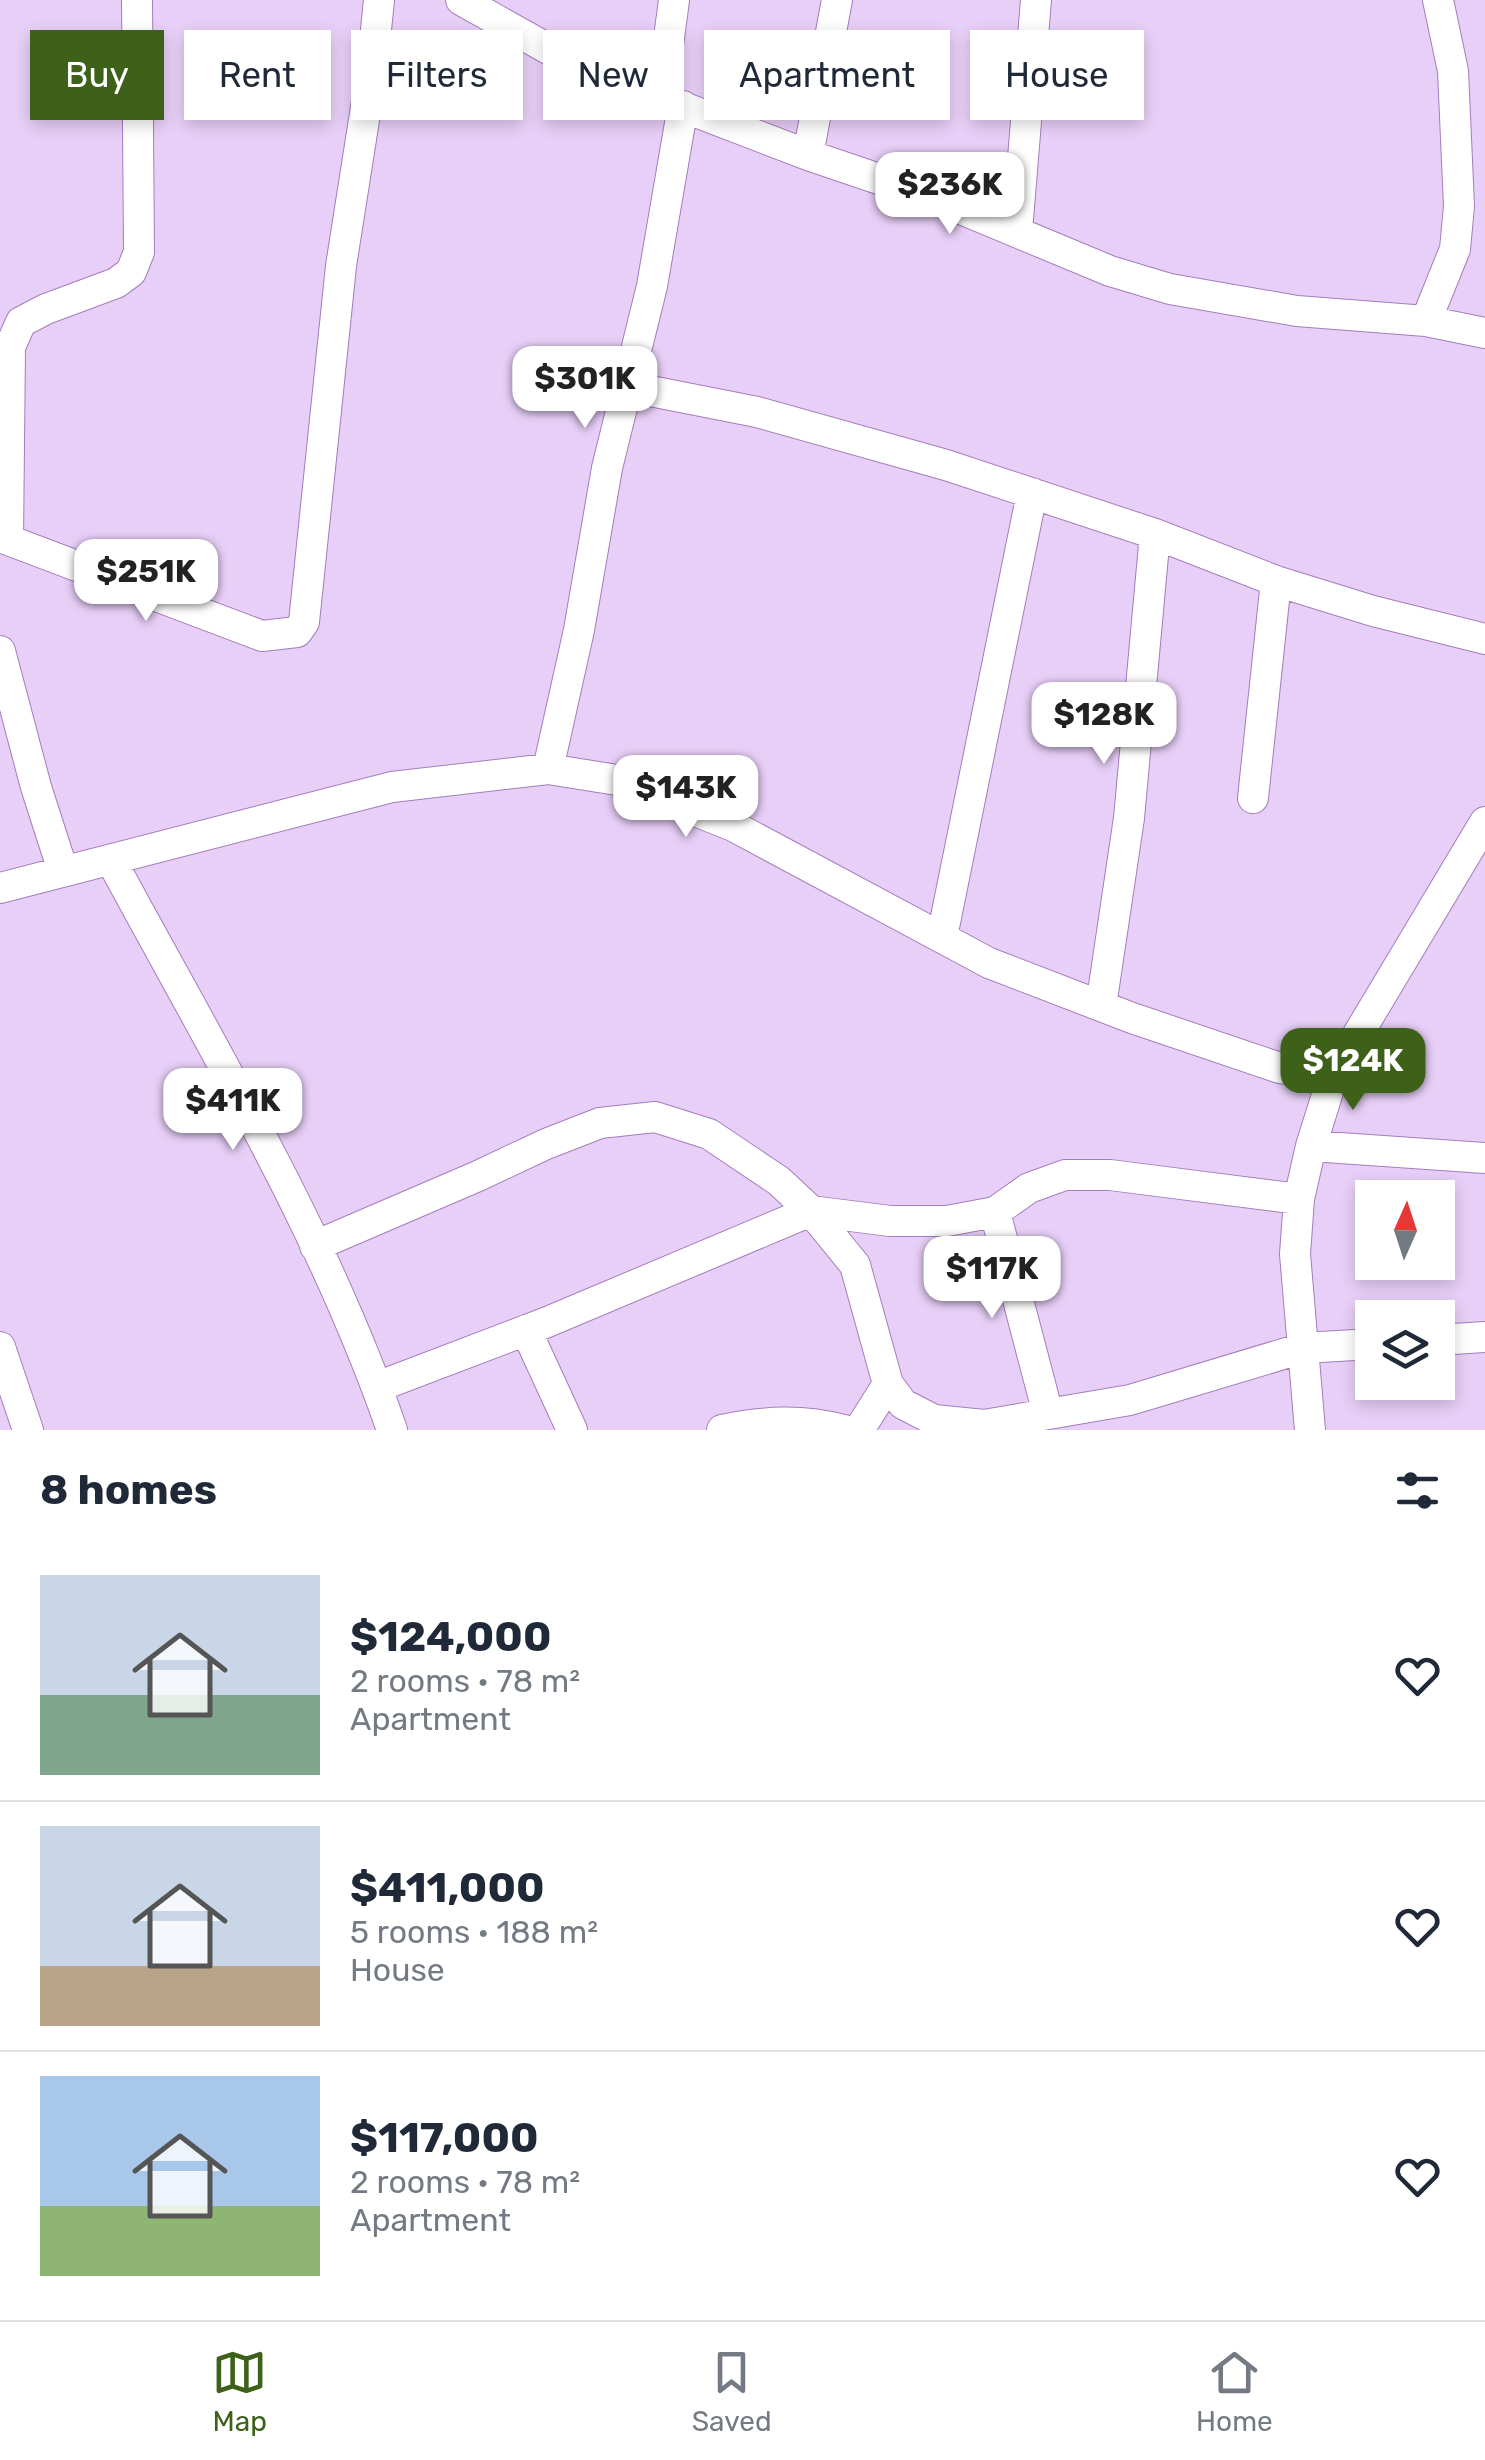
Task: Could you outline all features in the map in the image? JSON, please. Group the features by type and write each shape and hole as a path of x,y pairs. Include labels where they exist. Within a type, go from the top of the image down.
{"street":[{"path":"137,0 140,252 131,272 116,283 22,322 10,347 4,538 262,636 297,632 304,622 341,266 379,0"},
{"path":"461,0 543,46"},
{"path":"673,30 674,0"},
{"path":"808,155 837,0"},
{"path":"1016,231 1036,0"},
{"path":"1426,321 1454,249 1460,206 1453,71 1438,0"},
{"path":"684,107 1016,231 1110,271 1170,289 1298,311 1426,321 1485,333"},
{"path":"548,769 579,630 607,468 652,286 670,120"},
{"path":"626,386 757,412 946,464 1155,534 1276,581 1485,639"},
{"path":"942,937 1032,493"},
{"path":"1101,1006 1130,818 1155,534"},
{"path":"1254,798 1276,581"},
{"path":"1,662 63,871"},
{"path":"0,888 392,787 548,769 617,780 733,826 988,963 1280,1068 1333,1076"},
{"path":"1310,1430 1294,1254 1298,1199 1310,1146 1333,1076 1485,822"},
{"path":"111,860 316,1246 392,1430"},
{"path":"316,1246 600,1123 655,1117 709,1134 779,1181 812,1211 854,1266 888,1384 903,1404 934,1420 984,1425 1130,1400 1303,1348 1355,1345"},
{"path":"1310,1146 1485,1158"},
{"path":"377,1388 812,1211 890,1221 947,1221 995,1212 1029,1188 1065,1175 1110,1175 1298,1199"},
{"path":"995,1212 1048,1414"},
{"path":"526,1330 572,1430"},
{"path":"1455,1339 1485,1337"},
{"path":"0,1347 28,1430"},
{"path":"859,1430 888,1384"},
{"path":"722,1430 788,1421 844,1430"}]}
